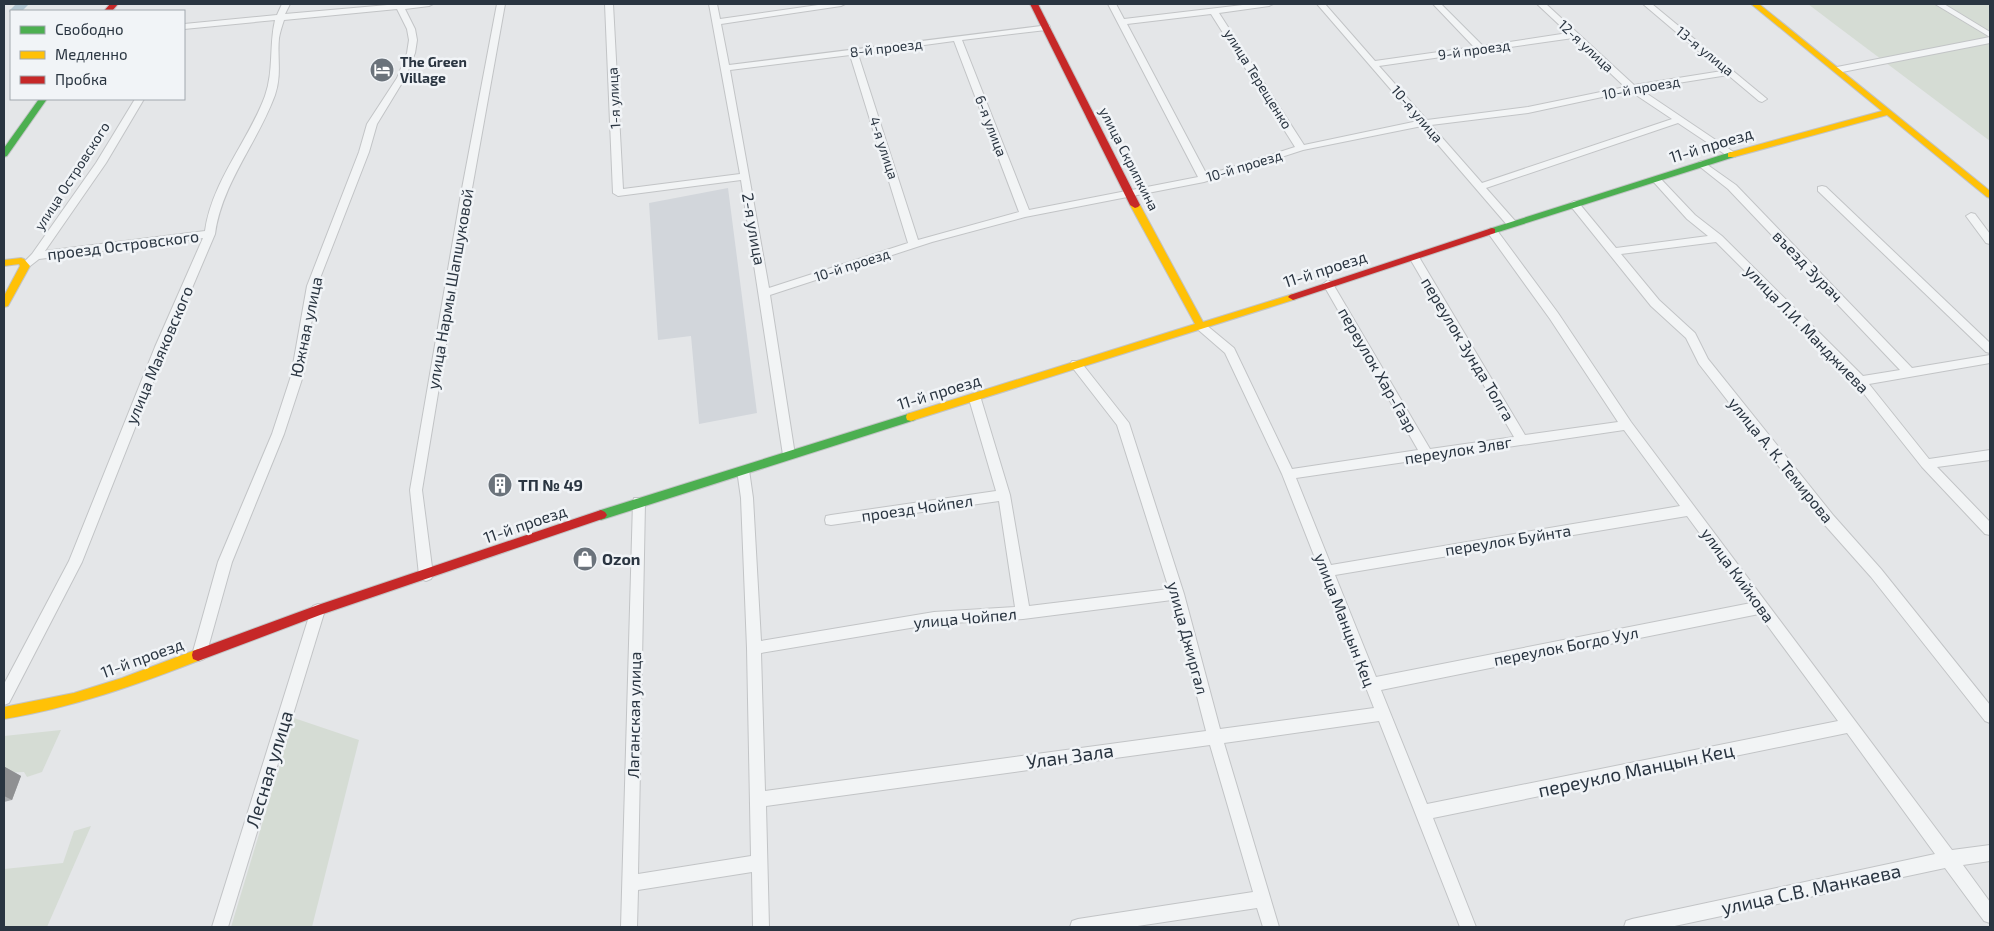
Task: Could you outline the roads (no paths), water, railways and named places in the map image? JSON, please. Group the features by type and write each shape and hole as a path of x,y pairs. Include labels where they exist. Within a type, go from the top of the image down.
{"main road":[{"name":"улица Скрипкина","path":"1034,4 1129,194 1200,327"},
{"path":"1755,4 1990,195"},
{"path":"4,154 42,100"},
{"name":"11-й проезд","path":"4,713 74,699 123,684 318,610 639,502 975,399 1076,364 1200,327 1512,224 1702,164 1888,112"},
{"path":"4,263 21,260 25,266"},
{"name":"улица Островского","path":"4,304 25,266"}],"street":[{"name":"улица Маяковского","path":"4,698 75,562 161,347 210,234 212,219 222,193 241,151 260,121 275,80 276,38 280,17 286,4"},
{"path":"187,25 429,4"},
{"name":"улица Нармы Шапшуковой","path":"426,575 416,490 466,194 501,4"},
{"name":"1-я улица","path":"609,4 618,193 745,176"},
{"name":"2-я улица","path":"712,4 726,68 765,293 789,455"},
{"path":"716,22 841,4"},
{"path":"1112,4 1204,179"},
{"path":"1123,22 1270,4"},
{"name":"10-я улица","path":"1322,4 1512,224"},
{"path":"1437,4 1481,50"},
{"name":"12-я улица","path":"1541,4 1632,88 1732,155"},
{"name":"13-я улица","path":"1647,4 1762,99"},
{"path":"1939,4 1990,34"},
{"name":"Южная улица","path":"199,655 224,562 278,434 297,376 312,286 344,197 364,152 372,124 400,78 411,53 413,40 411,29 400,6"},
{"name":"улица Терещенко","path":"1214,10 1301,148"},
{"name":"8-й проезд","path":"726,68 1046,27"},
{"name":"9-й проезд","path":"1373,64 1481,50 1574,35"},
{"name":"6-я улица","path":"957,39 1025,214"},
{"path":"1837,70 1990,40"},
{"name":"4-я улица","path":"853,52 914,245"},
{"name":"10-й проезд","path":"765,293 914,245 1025,214 1204,179 1301,148 1424,123 1528,110 1632,88 1730,72"},
{"name":"улица Островского","path":"25,266 36,256 101,163 138,100"},
{"name":"11-й проезд","path":"1480,187 1679,120"},
{"name":"въезд Зурач","path":"1702,164 1732,187 1910,373"},
{"name":"улица Л.И. Манджиева","path":"1656,179 1692,216 1718,238 1860,381 1926,464 1990,530"},
{"path":"1822,189 1990,349"},
{"name":"улица А. К. Темирова","path":"1574,204 1655,303 1691,336 1703,361 1828,519 1876,573 1990,716"},
{"path":"1971,216 1990,241"},
{"name":"улица Кийкова","path":"1492,231 1554,316 1627,425 1990,916"},
{"name":"проезд Островского","path":"36,256 210,234"},
{"path":"1612,252 1718,238"},
{"name":"переулок Зунда Толга","path":"1414,257 1522,440"},
{"name":"переулок Хар-Газр","path":"1328,284 1427,455"},
{"name":"улица Манцын Кец","path":"1200,327 1230,352 1288,474 1468,927"},
{"path":"1860,381 1990,360"},
{"name":"улица Джиргал","path":"1076,364 1123,423 1177,594 1215,737 1271,927"},
{"path":"975,399 1004,496 1022,613"},
{"name":"переулок Элвг","path":"1288,474 1627,425"},
{"path":"1926,464 1990,455"},
{"path":"743,470 747,498 754,648 761,927"},
{"name":"проезд Чойпел","path":"831,520 1004,496"},
{"name":"Лаганская улица","path":"628,927 639,502"},
{"name":"переулок Буйнта","path":"1326,570 1690,510"},
{"name":"улица Чойпел","path":"754,648 934,618 1022,613 1177,594"},
{"name":"переулок Богдо Уул","path":"1371,685 1762,608"},
{"name":"Лесная улица","path":"220,927 318,610"},
{"name":"Улан Зала","path":"757,800 1382,714"},
{"name":"переукло Манцын Кец","path":"1422,813 1849,726"},
{"name":"улица С.В. Манкаева","path":"1633,927 1948,859 1990,853"},
{"path":"630,883 759,863"},
{"path":"1078,927 1263,899"}],"waterway":[{"path":"16,10 23,4"}],"place":[{"name":"The Green Village","path":"382,70"},
{"name":"ТП № 49","path":"500,485"},
{"name":"Ozon","path":"585,559"}]}
